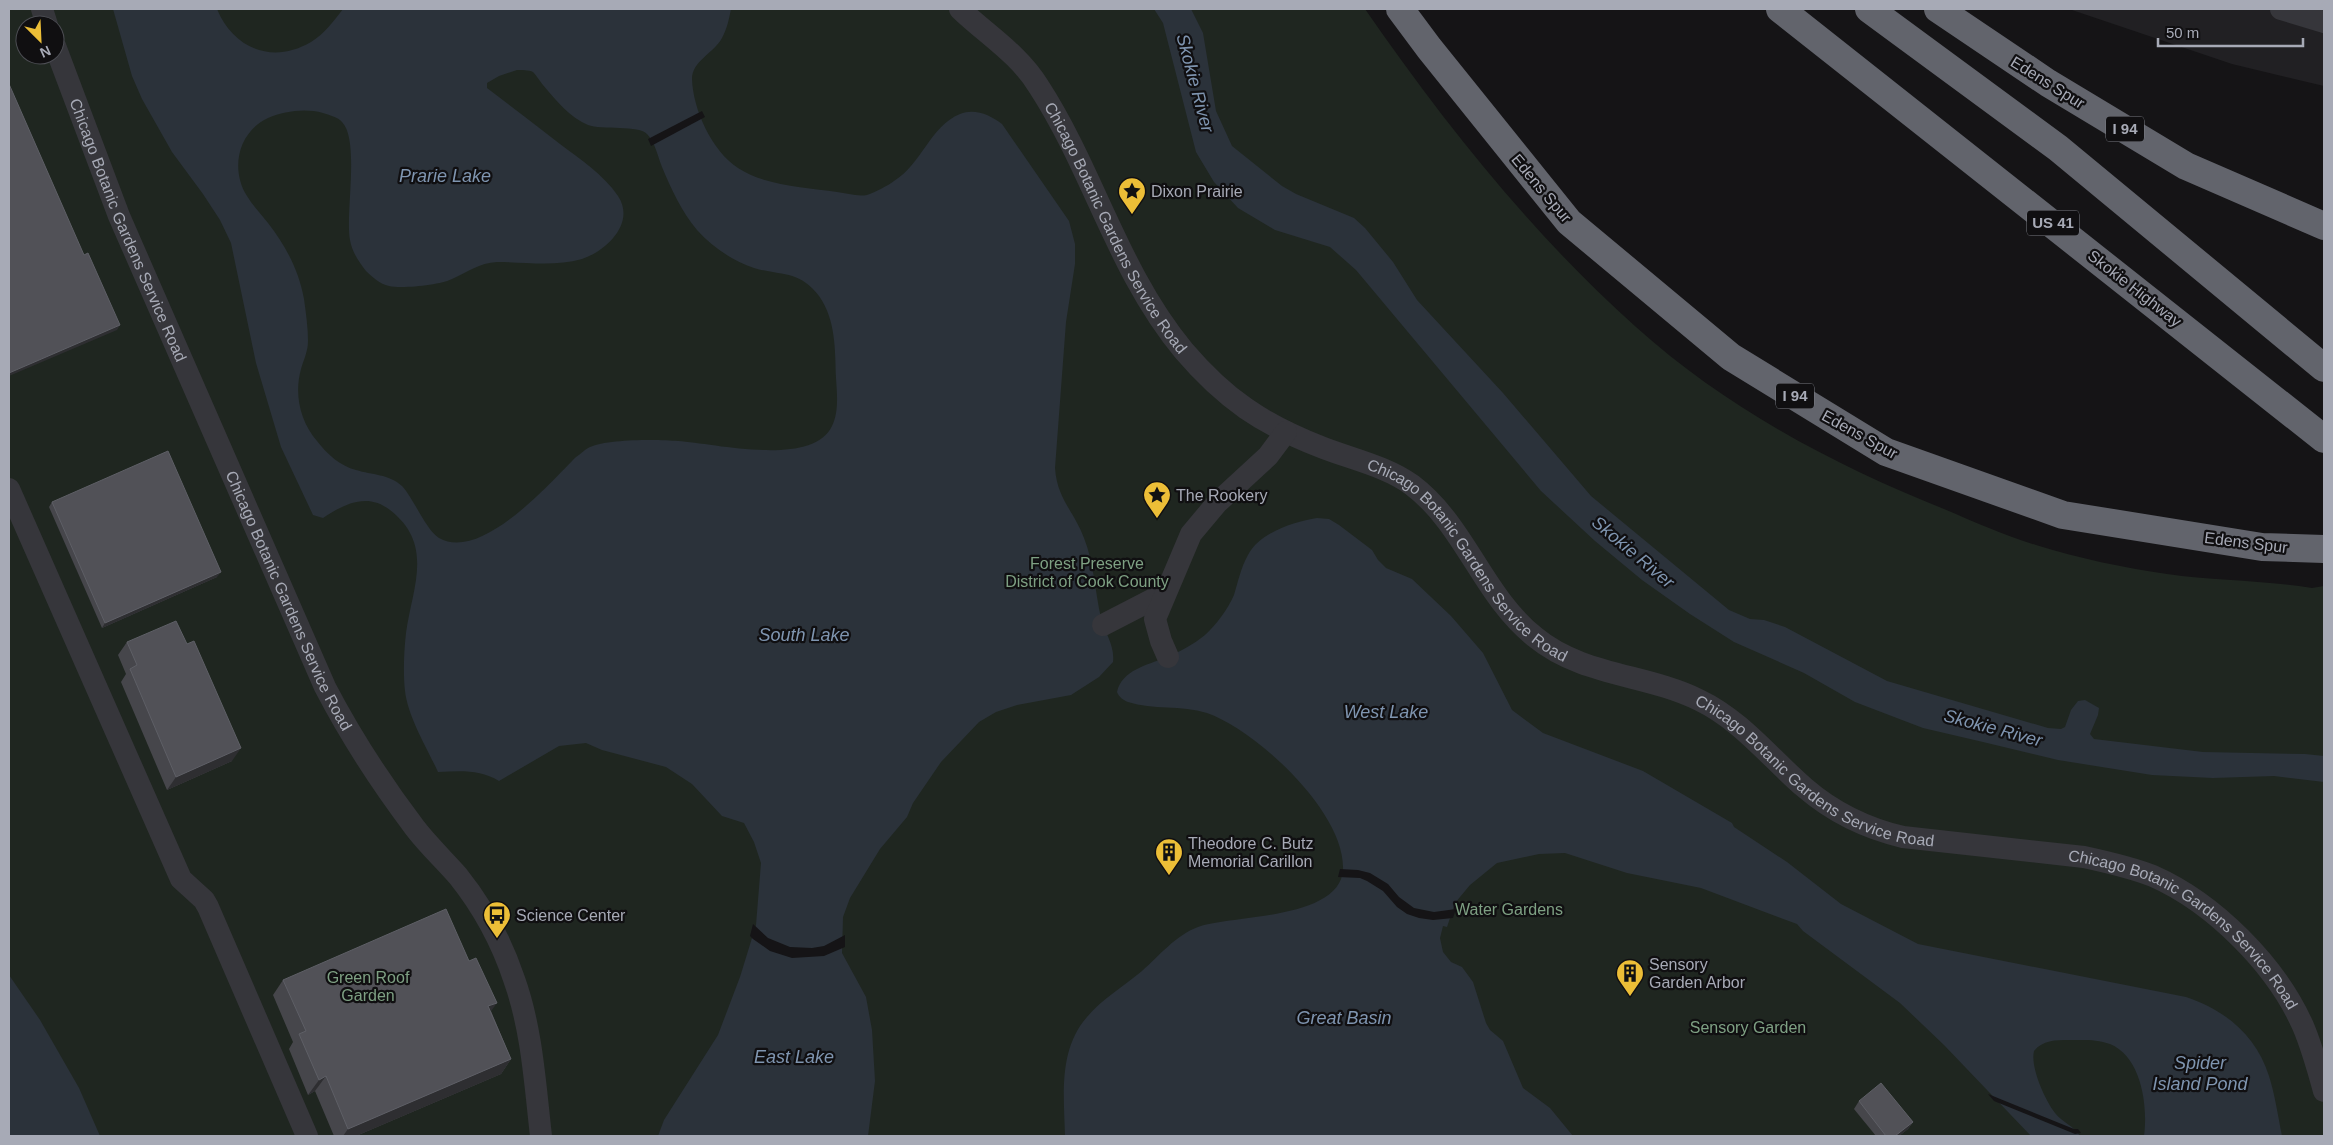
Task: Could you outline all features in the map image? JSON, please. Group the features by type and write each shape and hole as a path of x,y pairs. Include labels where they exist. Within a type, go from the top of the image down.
{"highway":[{"name":"Edens Spur","path":"1400,9 1428,48 1569,222 1730,357 1886,452 2063,515 2262,548 2324,549"},
{"name":"Skokie Highway","path":"1780,9 2324,439"},
{"path":"1869,9 2058,148 2324,368"},
{"name":"Edens Spur","path":"1938,9 2048,83 2186,166 2324,226"}],"lane":[{"name":"Chicago Botanic Gardens Service Road","path":"960,9 1022,63 1038,84 1066,135 1140,289 1171,335 1221,392 1261,419 1286,432 1388,472 1409,483 1426,497 1450,526 1506,609 1535,638 1551,649 1601,670 1673,689 1700,700 1724,714 1804,788 1851,820 1878,831 1903,837 2084,857 2108,862 2154,877 2189,895 2227,925 2270,973 2303,1027 2324,1091"},
{"path":"2281,9 2324,22"},
{"name":"Chicago Botanic Gardens Service Road","path":"62,65 119,216 325,687 346,727 386,790 417,830 458,877 476,902 497,939 514,979 522,1006 532,1057 541,1136"},
{"path":"1168,657 1161,641 1155,618 1192,534 1202,518 1268,456 1286,432"},
{"path":"9,489 181,879 204,900 208,907 307,1136"},
{"path":"1103,625 1165,593"}],"shaded area":[{"path":"2069,9 2324,9 2324,86 2232,64"}],"green space":[{"name":"Forest Preserve District of Cook County","path":"9,9 1365,9 1458,135 1525,216 1561,254 1636,327 1670,356 1706,383 1782,432 1903,492 2001,533 2052,550 2134,569 2167,574 2276,583 2312,588 2324,586 2324,1136 9,1136"}],"water":[{"name":"South Lake","path":"113,9 217,9 224,23 243,43 255,49 268,52 282,52 296,49 316,39 343,9 731,9 727,28 722,38 699,62 693,73 693,91 700,116 712,141 729,161 738,168 760,179 786,185 867,195 885,187 904,174 941,127 960,114 966,112 982,113 1002,124 1069,221 1075,244 1075,264 1066,322 1055,468 1056,479 1062,497 1080,529 1087,548 1101,618 1111,645 1113,662 1099,677 1071,695 1017,705 996,712 979,722 941,762 913,803 907,817 880,849 850,898 843,917 842,953 866,997 872,1030 875,1081 868,1136 658,1136 664,1120 718,1035 740,977 756,925 761,863 754,842 744,823 722,816 692,784 666,767 602,750 586,743 559,746 499,781 485,774 462,771 438,772 414,722 405,691 405,640 417,568 416,552 412,538 404,523 390,510 373,502 356,502 339,508 323,518 313,515 281,447 256,363 231,243 220,220 172,152 142,99 132,76","holes":["517,70 533,72 563,108 581,122 594,126 643,131 650,137 665,175 686,216 703,236 716,248 738,262 754,268 797,278 812,288 819,296 829,315 834,336 837,396 837,409 834,421 821,439 804,446 784,450 761,450 658,440 633,440 598,444 588,448 576,457 532,501 513,517 494,530 474,539 456,543 439,538 434,534 407,492 397,482 386,477 345,466 334,459 321,446 306,425 300,407 299,378 307,352 308,341 302,289 286,250 275,232 249,200 242,185 238,163 244,142 258,124 268,118 288,112 316,111 336,117 342,122 347,131 350,145 349,228 351,244 356,257 366,271 376,280 386,285 403,287 439,283 479,266 497,262 561,263 582,259 600,250 616,235 621,226 623,206 618,196 599,174 487,88 487,83 499,76"]},
{"name":"Skokie River","path":"1154,9 1191,9 1203,33 1216,111 1232,146 1282,186 1296,194 1354,218 1365,228 1393,262 1417,300 1503,393 1591,496 1729,610 1750,619 1764,620 1785,627 1887,681 2048,728 2061,729 2065,727 2071,710 2078,701 2085,700 2099,708 2090,734 2094,739 2203,752 2324,756 2324,782 2274,776 2213,778 2152,775 2058,760 1923,728 1855,702 1804,673 1734,642 1690,614 1642,580 1595,541 1541,491 1356,270 1330,247 1275,230 1238,208 1214,182 1196,152 1163,23"},
{"path":"1317,518 1329,519 1339,525 1372,550 1386,568 1412,579 1451,616 1483,653 1512,710 1543,733 1643,771 1732,823 1734,827 1787,862 1841,904 1918,944 2186,997 2214,1009 2247,1036 2263,1061 2273,1091 2282,1136 2144,1136 2145,1111 2140,1084 2136,1071 2121,1050 2105,1042 2059,1040 2045,1043 2034,1051 2034,1066 2039,1083 2051,1107 2080,1136 2031,1136 1944,1045 1900,1003 1803,931 1797,924 1701,888 1627,873 1565,853 1539,854 1497,863 1470,885 1455,903 1447,927 1443,926 1440,938 1443,952 1451,962 1462,967 1473,982 1486,1023 1490,1030 1503,1041 1523,1088 1550,1108 1573,1136 1065,1136 1064,1089 1067,1059 1071,1044 1078,1030 1099,1004 1142,971 1175,940 1198,927 1282,913 1305,907 1324,898 1338,886 1343,869 1340,847 1329,823 1314,799 1272,755 1227,722 1207,713 1128,702 1120,697 1117,692 1124,678 1136,669 1186,648 1209,631 1228,606 1234,595 1248,555 1261,540 1288,525"},
{"path":"9,975 40,1020 79,1088 100,1136 9,1136"}],"pier":[{"path":"702,111 705,117 651,146 648,139"},
{"path":"1340,869 1370,873 1388,884 1399,897 1414,908 1434,912 1456,909 1453,918 1433,920 1407,914 1397,907 1383,891 1367,881 1360,878 1338,877"},
{"path":"753,924 768,938 790,947 812,948 824,946 845,935 845,947 824,956 792,958 770,951 753,939 750,936"},
{"path":"1988,1094 2078,1129 2081,1133 2075,1134 1994,1101"}],"building":[{"path":"9,84 84,255 88,253 120,325 9,373"},
{"path":"168,451 221,572 105,623 52,502"},
{"path":"176,621 187,644 194,641 241,748 176,777 130,669 137,665 127,642"},
{"path":"446,909 469,961 476,958 497,1003 488,1006 511,1059 348,1129 326,1076 319,1080 299,1034 306,1031 283,980"},
{"path":"1881,1083 1913,1122 1895,1136 1886,1136 1859,1101"}],"place":[{"name":"Dixon Prairie","path":"1132,215"},
{"name":"The Rookery","path":"1157,519"},
{"name":"Theodore C. Butz Memorial Carillon","path":"1169,876"},
{"name":"Science Center","path":"497,939"},
{"name":"Sensory Garden Arbor","path":"1630,997"}],"water label":[{"name":"Prarie Lake","path":"445,176"},
{"name":"West Lake","path":"1386,712"},
{"name":"Great Basin","path":"1344,1018"},
{"name":"East Lake","path":"794,1057"},
{"name":"Spider Island Pond","path":"2200,1073"}],"park label":[{"name":"Water Gardens","path":"1509,909"},
{"name":"Green Roof Garden","path":"368,986"},
{"name":"Sensory Garden","path":"1748,1027"}]}
